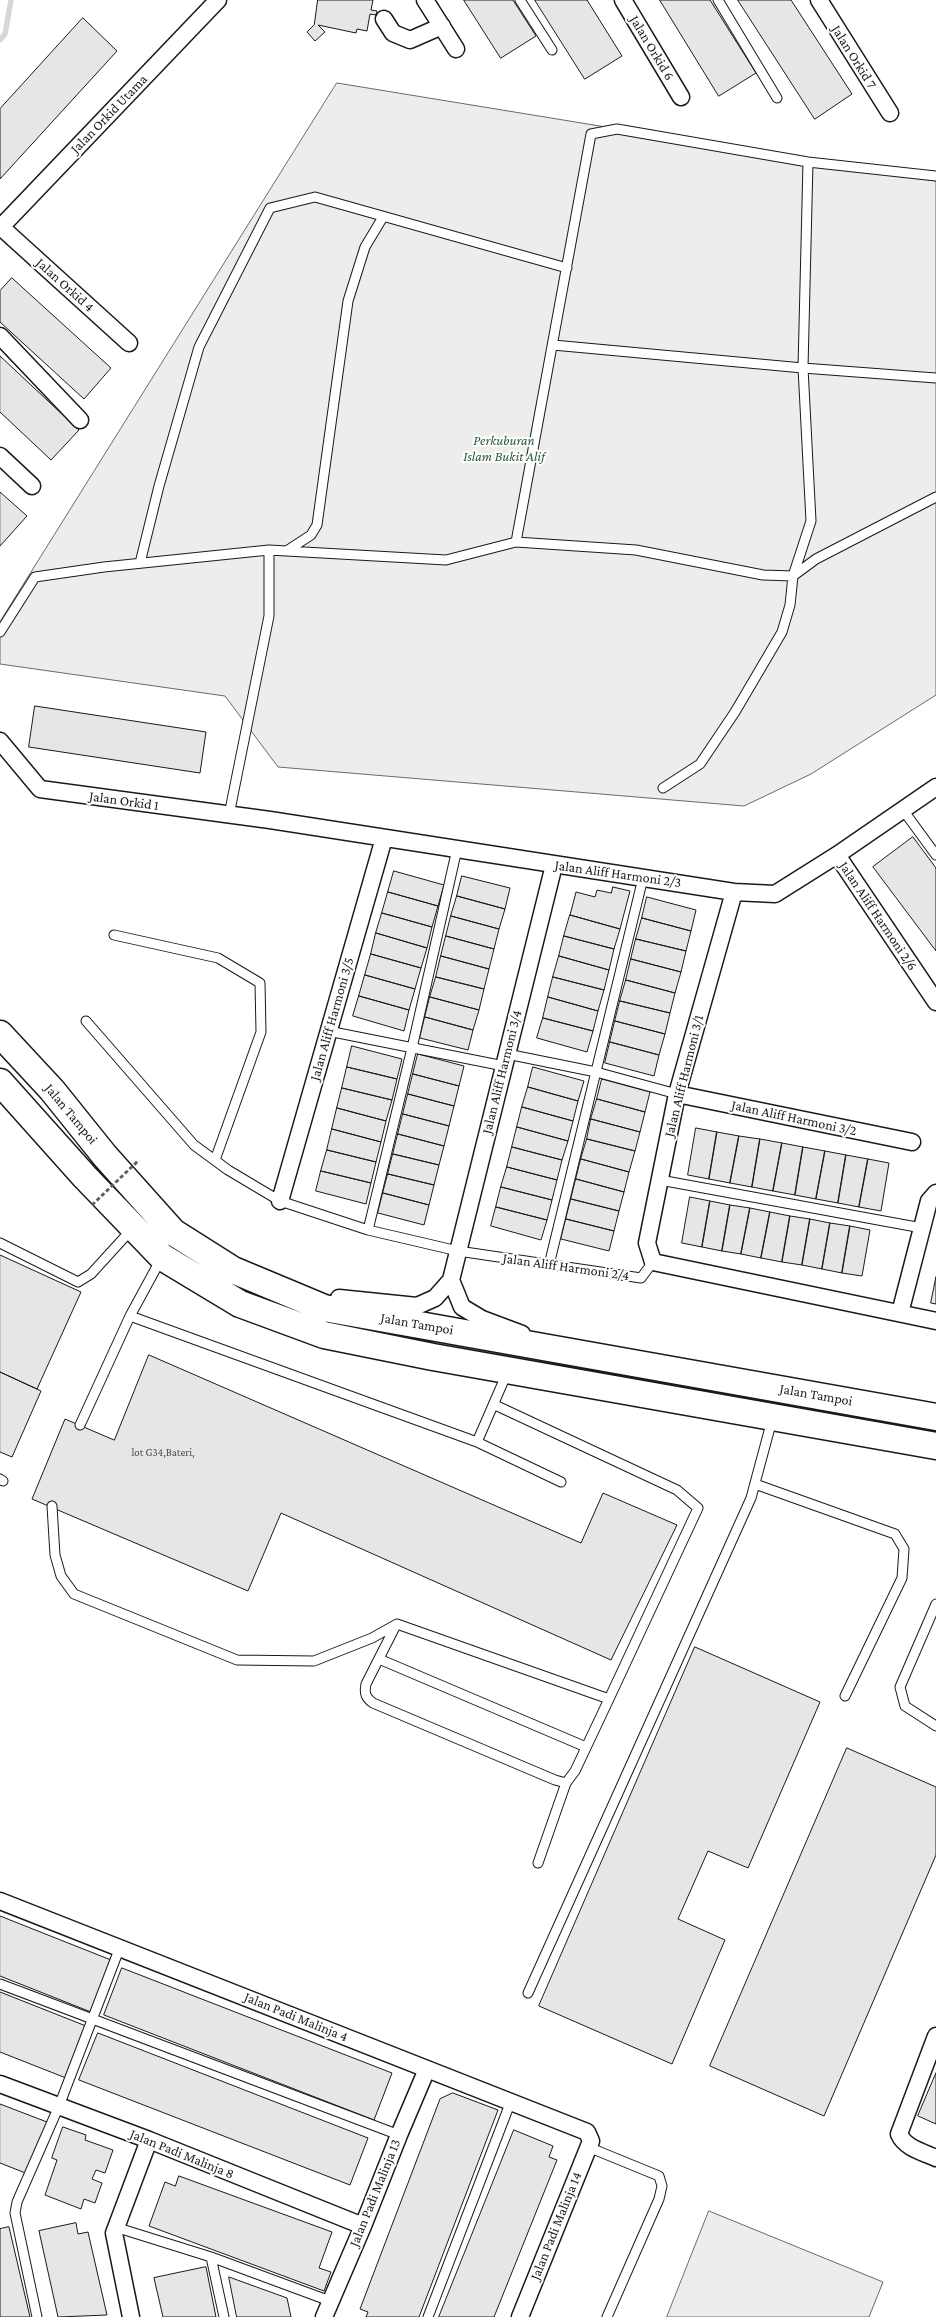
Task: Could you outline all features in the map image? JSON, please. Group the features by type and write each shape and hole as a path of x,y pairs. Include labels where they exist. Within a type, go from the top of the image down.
{"main road":[{"name":"Jalan Tampoi","path":"0,1034 52,1090 105,1156 173,1232 233,1270 324,1308 936,1416"},
{"name":"Jalan Tampoi","path":"0,1082 85,1177 162,1257 240,1304 324,1335 508,1370 936,1446"}],"street":[{"name":"Jalan Orkid Utama","path":"0,228 218,0"},
{"path":"426,0 456,49"},
{"name":"Jalan Orkid 6","path":"623,0 681,97"},
{"name":"Jalan Orkid 7","path":"818,0 890,114"},
{"path":"384,19 393,33 410,40 442,26"},
{"name":"Jalan Orkid 4","path":"0,228 129,344"},
{"path":"0,336 80,420"},
{"path":"0,456 32,486"},
{"name":"Jalan Orkid 1","path":"0,741 40,789 270,820"},
{"name":"Jalan Aliff Harmoni 2/3","path":"270,820 734,892 775,894 837,855 936,787"},
{"name":"Jalan Aliff Harmoni 3/5","path":"280,1201 384,838"},
{"name":"Jalan Aliff Harmoni 2/6","path":"837,855 936,1002"},
{"name":"Jalan Aliff Harmoni 3/4","path":"263,1283 355,1301 417,1306 435,1298 451,1279 554,865"},
{"name":"Jalan Aliff Harmoni 3/1","path":"652,1262 647,1243 677,1094 734,892"},
{"name":"Jalan Aliff Harmoni 3/2","path":"677,1094 912,1142"},
{"path":"900,1313 929,1201 936,1194"},
{"path":"652,1262 936,1321"},
{"path":"451,1279 462,1307 482,1319 565,1350"},
{"name":"Jalan Padi Malinja 4","path":"0,1901 511,2101 587,2132 589,2141"},
{"path":"936,2036 899,2134 902,2141 908,2145 936,2158"},
{"name":"Jalan Padi Malinja 13","path":"324,2317 427,2069"},
{"name":"Jalan Padi Malinja 8","path":"0,2084 149,2140 363,2226"},
{"path":"131,2317 114,2233 149,2140"},
{"name":"Jalan Padi Malinja 14","path":"520,2317 589,2141"}],"lane":[{"path":"520,0 552,50"},
{"path":"718,0 777,98"},
{"path":"516,542 592,134 617,129 808,162 936,176"},
{"path":"663,788 700,764 735,712 782,632 790,604 793,576 811,521 804,368 808,162"},
{"path":"140,563 159,486 199,347 270,208 315,197 567,268"},
{"path":"288,550 310,536 317,525 348,301 365,247 383,217"},
{"path":"553,345 936,378"},
{"path":"0,632 35,577 140,563 269,550 446,560 516,542 636,550 763,575 793,576 816,560 936,497"},
{"path":"229,815 269,616 269,550"},
{"path":"903,810 936,855"},
{"path":"368,1230 457,850"},
{"path":"549,1265 643,878"},
{"path":"114,935 218,958 260,984 261,1032 215,1160"},
{"name":"Jalan Aliff Harmoni 2/4","path":"86,1021 194,1145 280,1201 368,1230 458,1252 641,1278 652,1262"},
{"path":"328,1031 412,1048 596,1072 677,1094"},
{"path":"660,1180 922,1228"},
{"path":"0,1243 78,1282 91,1274 134,1227"},
{"path":"80,1425 130,1316 162,1257"},
{"path":"130,1316 476,1442 561,1482"},
{"path":"476,1442 495,1405 508,1370"},
{"path":"495,1405 677,1490 698,1508 586,1747 566,1783 538,1863"},
{"path":"528,1993 747,1507 773,1418"},
{"path":"755,1484 895,1534 904,1549 902,1578 845,1696"},
{"path":"52,1506 55,1555 61,1576 74,1594 237,1660 314,1662 372,1638 397,1624 609,1699"},
{"path":"936,1604 900,1687 905,1706 936,1726"},
{"path":"397,1624 366,1684 365,1692 367,1699 374,1704 566,1783"},
{"path":"379,1658 586,1747"},
{"path":"37,2317 15,2214 17,2202 59,2106 120,1947"},
{"path":"0,1984 398,2135"},
{"path":"428,2317 511,2101"},
{"path":"589,2141 659,2176 662,2186 659,2199 607,2317"},
{"path":"115,2227 211,2256 330,2301"},
{"path":"211,2256 224,2317"}],"path":[{"path":"92,1205 139,1160"}],"shaded area":[{"name":"Perkuburan Islam Bukit Alif","path":"337,83 936,181 936,695 811,774 744,806 278,767 225,696 0,664 0,622"},
{"path":"709,2211 883,2282 869,2317 667,2317"}],"building":[{"path":"318,0 373,0 371,10 377,11 376,15 370,14 367,31 357,29 356,33 318,25 325,32 315,41 307,32 314,25"},
{"path":"464,0 513,0 536,36 501,58"},
{"path":"535,0 587,0 622,56 585,79"},
{"path":"660,0 710,0 756,73 719,96"},
{"path":"738,0 791,0 852,94 815,119"},
{"path":"83,18 117,51 0,179 0,109"},
{"path":"12,278 111,368 84,399 0,322 0,291"},
{"path":"0,356 79,430 51,460 0,412"},
{"path":"0,492 27,516 0,546"},
{"path":"35,706 206,732 200,773 29,747"},
{"path":"913,837 936,868 936,951 873,867"},
{"path":"394,871 444,885 438,906 388,892"},
{"path":"462,876 510,888 505,909 457,896"},
{"path":"613,887 630,891 620,929 570,915 576,892 595,897 597,890 611,893"},
{"path":"388,892 438,906 432,927 382,913"},
{"path":"457,896 505,909 499,929 451,916"},
{"path":"647,897 696,910 691,931 642,918"},
{"path":"382,913 432,927 427,948 376,933"},
{"path":"570,915 620,929 614,949 564,936"},
{"path":"451,916 499,929 494,949 446,936"},
{"path":"642,918 691,931 686,951 636,939"},
{"path":"376,933 427,948 421,968 371,954"},
{"path":"446,936 494,949 489,969 441,956"},
{"path":"564,936 614,949 609,970 559,956"},
{"path":"636,939 686,951 681,972 631,959"},
{"path":"371,954 421,968 415,989 365,975"},
{"path":"441,956 489,969 484,989 436,977"},
{"path":"559,956 609,970 604,990 553,977"},
{"path":"631,959 681,972 675,993 626,980"},
{"path":"365,975 415,989 409,1010 359,996"},
{"path":"436,977 484,989 479,1010 430,997"},
{"path":"553,977 604,990 598,1011 548,997"},
{"path":"626,980 675,993 670,1013 620,1001"},
{"path":"359,996 409,1010 404,1031 353,1016"},
{"path":"430,997 479,1010 473,1030 425,1017"},
{"path":"548,997 598,1011 593,1031 543,1018"},
{"path":"620,1001 670,1013 665,1034 615,1021"},
{"path":"425,1017 473,1030 468,1050 420,1038"},
{"path":"543,1018 593,1031 587,1052 537,1038"},
{"path":"615,1021 665,1034 659,1055 610,1042"},
{"path":"610,1042 659,1055 654,1076 605,1063"},
{"path":"352,1046 402,1059 397,1079 347,1067"},
{"path":"418,1054 464,1066 459,1086 413,1074"},
{"path":"347,1067 397,1079 392,1100 342,1088"},
{"path":"533,1067 584,1081 578,1101 528,1087"},
{"path":"413,1074 459,1086 454,1106 408,1094"},
{"path":"602,1079 650,1092 645,1112 597,1099"},
{"path":"528,1087 578,1101 573,1121 522,1107"},
{"path":"342,1088 392,1100 386,1121 337,1108"},
{"path":"408,1094 454,1106 449,1126 403,1114"},
{"path":"597,1099 645,1112 640,1132 591,1119"},
{"path":"522,1107 573,1121 568,1141 517,1127"},
{"path":"337,1108 386,1121 381,1142 332,1129"},
{"path":"403,1114 449,1126 444,1146 398,1134"},
{"path":"591,1119 640,1132 635,1151 587,1139"},
{"path":"517,1127 568,1141 562,1160 512,1147"},
{"path":"696,1128 717,1132 709,1179 688,1175"},
{"path":"332,1129 381,1142 376,1162 327,1150"},
{"path":"717,1132 739,1136 730,1183 709,1179"},
{"path":"398,1134 444,1146 439,1165 393,1154"},
{"path":"739,1136 760,1139 752,1187 730,1183"},
{"path":"587,1139 635,1151 629,1172 581,1159"},
{"path":"760,1139 782,1143 773,1191 752,1187"},
{"path":"782,1143 803,1147 795,1195 773,1191"},
{"path":"512,1147 562,1160 557,1180 507,1167"},
{"path":"803,1147 825,1151 816,1199 795,1195"},
{"path":"327,1150 376,1162 371,1183 321,1171"},
{"path":"825,1151 846,1155 838,1203 816,1199"},
{"path":"393,1154 439,1165 434,1185 388,1174"},
{"path":"846,1155 868,1159 859,1207 838,1203"},
{"path":"581,1159 629,1172 624,1192 576,1179"},
{"path":"868,1159 889,1163 881,1211 859,1207"},
{"path":"507,1167 557,1180 552,1200 501,1187"},
{"path":"321,1171 371,1183 366,1204 316,1191"},
{"path":"388,1174 434,1185 429,1205 383,1193"},
{"path":"576,1179 624,1192 619,1211 571,1199"},
{"path":"501,1187 552,1200 547,1220 496,1207"},
{"path":"383,1193 429,1205 424,1225 378,1213"},
{"path":"690,1197 710,1201 702,1247 682,1243"},
{"path":"571,1199 619,1211 614,1231 566,1219"},
{"path":"710,1201 730,1205 722,1251 702,1247"},
{"path":"730,1205 750,1208 741,1254 722,1251"},
{"path":"496,1207 547,1220 541,1240 491,1226"},
{"path":"750,1208 770,1212 761,1258 741,1254"},
{"path":"770,1212 790,1216 782,1262 761,1258"},
{"path":"790,1216 810,1219 802,1265 782,1262"},
{"path":"566,1219 614,1231 609,1251 561,1239"},
{"path":"810,1219 830,1223 822,1269 802,1265"},
{"path":"830,1223 850,1226 842,1273 822,1269"},
{"path":"850,1226 870,1230 862,1276 842,1273"},
{"path":"0,1255 81,1292 37,1389 0,1372"},
{"path":"936,1277 936,1304 931,1303"},
{"path":"149,1355 581,1543 603,1493 677,1525 611,1660 281,1513 248,1591 32,1499 65,1419 114,1440"},
{"path":"0,1372 41,1391 12,1457 0,1452"},
{"path":"695,1647 820,1702 748,1868 708,1851 678,1919 725,1940 672,2064 539,2006"},
{"path":"847,1748 936,1787 936,1855 824,2116 710,2066"},
{"path":"0,1916 111,1960 91,2012 0,1976"},
{"path":"122,1968 392,2073 374,2120 104,2015"},
{"path":"0,1992 86,2026 66,2078 0,2052"},
{"path":"98,2033 368,2138 350,2185 79,2080"},
{"path":"936,2073 936,2124 918,2116"},
{"path":"453,2093 498,2110 419,2317 366,2317 368,2312 360,2309 440,2099"},
{"path":"0,2104 47,2122 28,2174 0,2163"},
{"path":"63,2127 86,2135 85,2140 113,2150 105,2173 96,2170 92,2179 102,2183 95,2203 84,2199 81,2209 45,2195 57,2160 52,2158"},
{"path":"514,2130 553,2146 549,2157 557,2160 494,2317 439,2317"},
{"path":"179,2176 332,2232 319,2268 331,2272 324,2291 149,2226 165,2182 175,2186"},
{"path":"76,2223 78,2234 88,2232 107,2315 58,2317 39,2231"},
{"path":"9,2227 30,2317 0,2317 0,2229"},
{"path":"206,2267 216,2317 163,2317 154,2278"},
{"path":"229,2277 287,2298 291,2317 237,2317"}],"waterway":[{"path":"0,40 5,34 11,0"}]}
